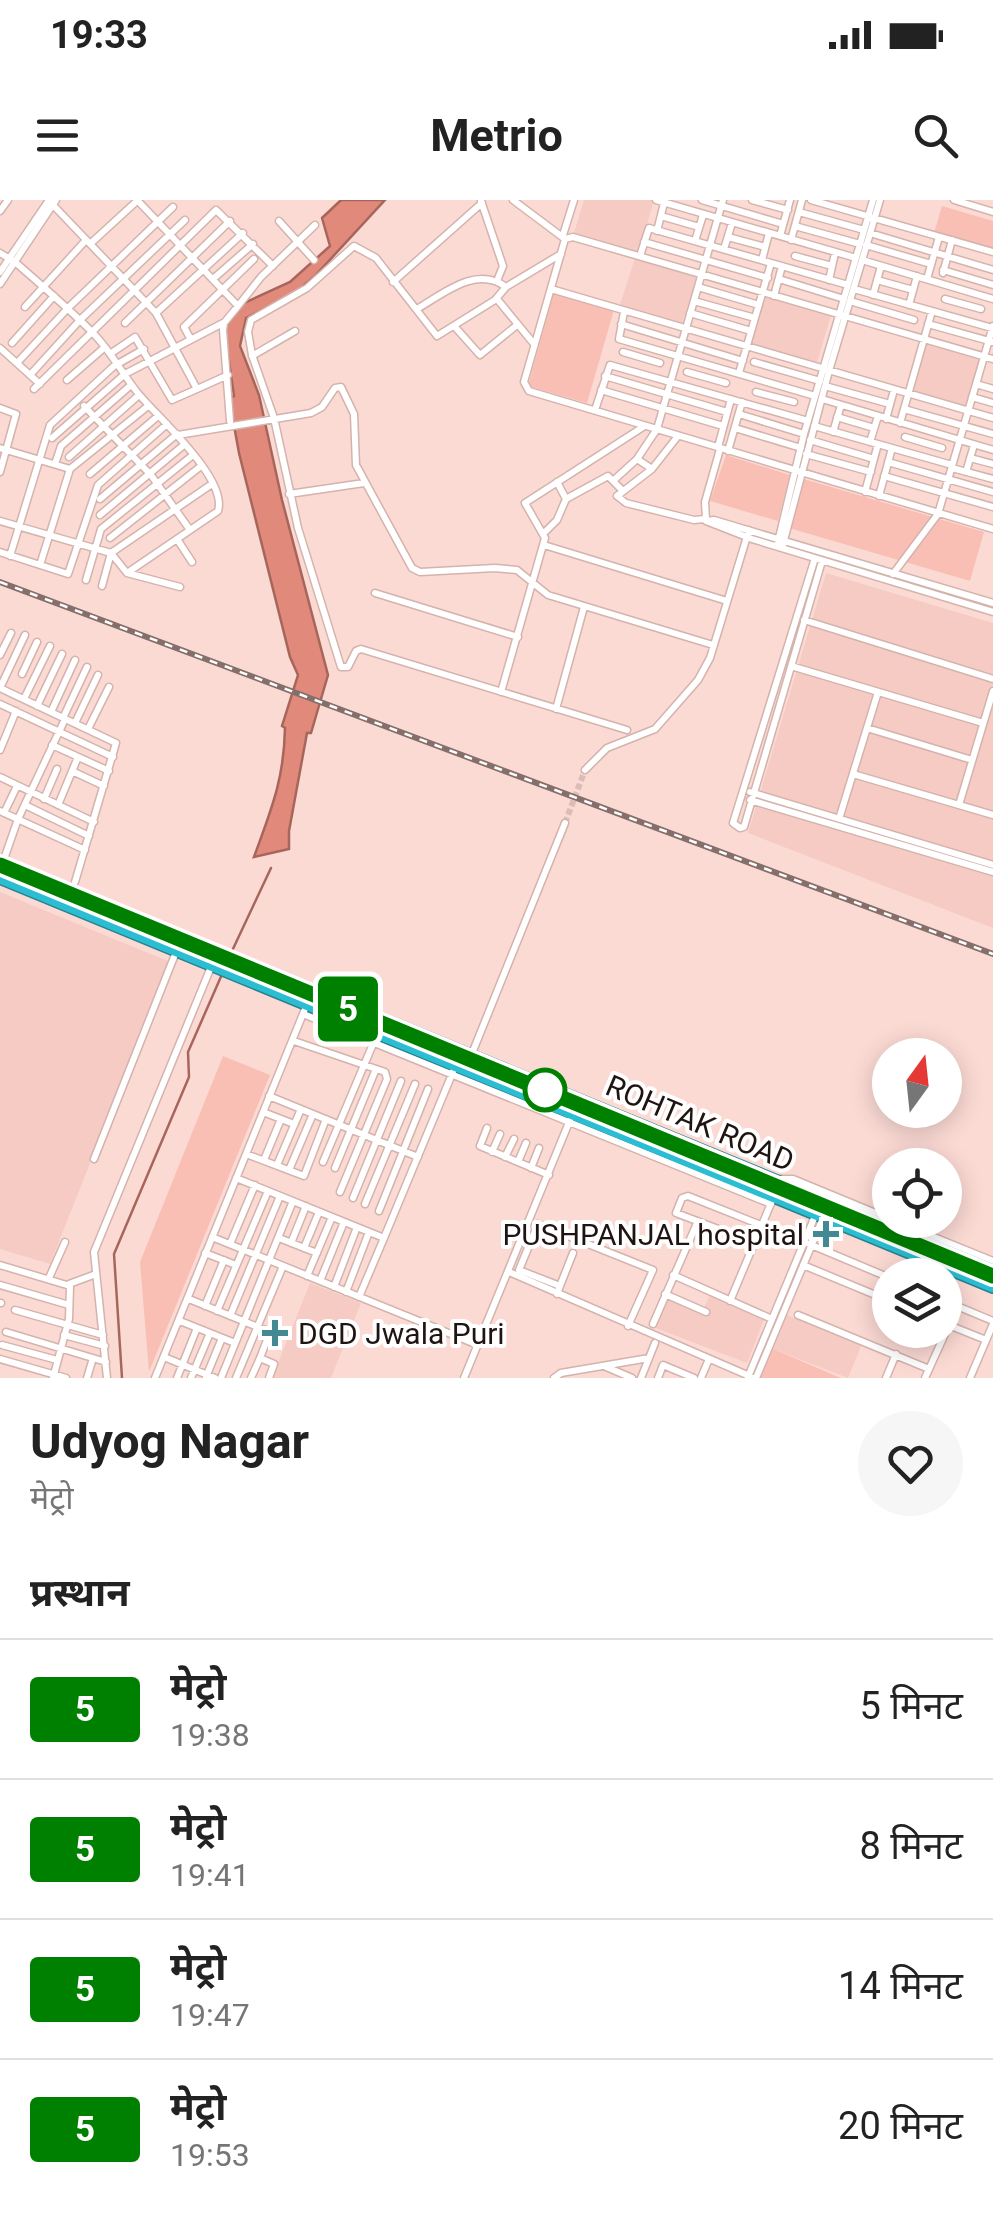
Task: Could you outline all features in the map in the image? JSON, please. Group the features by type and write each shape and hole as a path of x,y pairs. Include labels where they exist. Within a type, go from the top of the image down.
{"highway":[{"name":"ROHTAK ROAD","path":"2,863 259,970 374,1039 993,1287"},
{"name":"ROHTAK ROAD","path":"0,878 245,980 311,999 470,1056 772,1180 827,1198 993,1270"},
{"path":"702,1168 707,1154"}],"street":[{"path":"0,211 8,200"},
{"path":"26,308 88,242 138,200 238,306"},
{"path":"513,200 564,237 988,358"},
{"path":"574,200 524,382 526,389 993,530"},
{"path":"702,200 784,224"},
{"path":"752,200 788,210"},
{"path":"780,236 790,200"},
{"path":"774,296 779,279 795,256 795,226 802,200"},
{"path":"811,200 993,252"},
{"path":"955,200 993,212"},
{"path":"0,284 52,202 156,313 197,389"},
{"path":"393,282 481,202 503,266 498,280"},
{"path":"657,231 661,202 836,252 989,297 978,324"},
{"path":"780,544 858,259 879,202"},
{"path":"614,480 637,459 657,430 722,203"},
{"path":"17,364 68,308 173,208"},
{"path":"0,348 30,375 37,387 216,210 273,266"},
{"path":"798,212 993,270"},
{"path":"695,241 703,214"},
{"path":"661,216 699,227"},
{"path":"30,375 80,320 185,220"},
{"path":"125,323 230,220"},
{"path":"279,221 314,260"},
{"path":"724,249 732,222"},
{"path":"52,438 124,374 224,322 316,224"},
{"path":"795,226 931,264"},
{"path":"640,256 648,228 993,328 988,358 980,370 938,514 893,574"},
{"path":"156,313 243,233"},
{"path":"739,373 768,278 765,247 769,233"},
{"path":"728,237 765,247"},
{"path":"927,279 939,237"},
{"path":"939,283 952,240"},
{"path":"644,242 768,278"},
{"path":"213,280 252,244"},
{"path":"562,254 536,266 496,299 437,336 371,253 352,247 320,278 250,320 248,332 273,418 289,494 339,665 348,667 361,648 627,730"},
{"path":"829,280 836,252"},
{"path":"0,253 93,332 148,406 185,444 212,484 220,509 127,573"},
{"path":"795,256 832,266"},
{"path":"190,338 184,327 254,259"},
{"path":"0,272 12,260"},
{"path":"873,294 881,266"},
{"path":"944,270 993,285"},
{"path":"910,336 917,276"},
{"path":"779,279 914,320"},
{"path":"416,310 470,280 498,280 506,287"},
{"path":"877,280 913,290"},
{"path":"698,286 759,305"},
{"path":"901,451 905,438 904,408 928,324 948,286"},
{"path":"551,289 993,418"},
{"path":"12,343 54,296"},
{"path":"496,299 535,345"},
{"path":"944,299 981,310"},
{"path":"694,300 755,318"},
{"path":"624,311 618,338 993,450"},
{"path":"690,314 752,331"},
{"path":"224,322 230,423"},
{"path":"621,324 743,360"},
{"path":"928,324 991,342"},
{"path":"455,327 480,355 517,325"},
{"path":"252,356 296,332"},
{"path":"66,380 133,337 173,401 228,375"},
{"path":"618,368 626,340"},
{"path":"10,556 48,428 117,364 144,349"},
{"path":"750,376 757,350"},
{"path":"656,378 664,351"},
{"path":"622,352 660,363"},
{"path":"683,385 691,359"},
{"path":"754,362 890,404"},
{"path":"595,410 608,365 993,479"},
{"path":"722,449 730,370"},
{"path":"980,370 993,374"},
{"path":"687,372 726,383"},
{"path":"605,376 727,412"},
{"path":"752,405 760,379"},
{"path":"976,384 993,388"},
{"path":"56,464 61,446 132,385"},
{"path":"100,499 177,434 316,412 341,387 354,414 356,463 364,484 412,568 420,572 509,568 524,573 548,595 713,645"},
{"path":"601,390 723,426"},
{"path":"790,416 797,390"},
{"path":"865,492 874,458 874,428 894,390"},
{"path":"756,392 794,402"},
{"path":"69,457 139,395"},
{"path":"972,397 993,403"},
{"path":"77,398 156,482 190,530"},
{"path":"706,520 705,502 742,402"},
{"path":"40,566 70,469 148,406"},
{"path":"833,432 840,406"},
{"path":"904,408 993,434"},
{"path":"0,472 3,449 16,414 1,410"},
{"path":"739,414 874,458"},
{"path":"90,474 158,416"},
{"path":"837,417 874,428"},
{"path":"0,552 68,574 98,484 167,424"},
{"path":"501,692 544,545 544,533 524,505 645,426"},
{"path":"735,428 871,472"},
{"path":"678,436 652,469 618,496 626,503 694,520 714,520 780,544 993,604"},
{"path":"938,461 945,436"},
{"path":"905,438 942,448"},
{"path":"100,515 185,444"},
{"path":"966,472 974,445"},
{"path":"878,496 892,448"},
{"path":"3,449 70,469"},
{"path":"86,580 100,529 193,455"},
{"path":"970,458 993,464"},
{"path":"637,459 652,469"},
{"path":"888,462 993,492"},
{"path":"110,538 201,466"},
{"path":"628,468 639,478"},
{"path":"544,533 557,520 566,499 598,479 608,476 622,490"},
{"path":"884,476 993,507"},
{"path":"556,482 566,499"},
{"path":"102,586 111,554 212,484"},
{"path":"289,494 364,484"},
{"path":"0,521 111,554 127,573 180,587"},
{"path":"585,770 607,748 655,729 698,680 748,534"},
{"path":"177,539 192,562"},
{"path":"780,544 818,560 993,612"},
{"path":"544,545 727,601"},
{"path":"738,827 804,620 818,560"},
{"path":"748,795 818,560"},
{"path":"375,593 518,637"},
{"path":"556,709 584,607"},
{"path":"804,620 993,680"},
{"path":"0,655 10,632"},
{"path":"25,636 0,688 116,742 75,882"},
{"path":"22,674 37,642"},
{"path":"24,700 50,646"},
{"path":"38,706 62,654"},
{"path":"51,712 75,660"},
{"path":"790,666 983,723"},
{"path":"10,667 34,680"},
{"path":"2,863 87,667"},
{"path":"75,723 98,675"},
{"path":"88,729 109,687"},
{"path":"959,805 993,691"},
{"path":"839,819 878,692"},
{"path":"0,716 2,705 113,757"},
{"path":"0,750 16,711"},
{"path":"867,728 972,760"},
{"path":"52,746 109,771"},
{"path":"58,805 78,757"},
{"path":"44,798 57,770"},
{"path":"72,771 104,786"},
{"path":"853,774 993,815"},
{"path":"0,788 2,778 94,822"},
{"path":"17,786 2,812 85,850"},
{"path":"748,795 993,868"},
{"path":"748,795 993,868"},
{"path":"25,806 89,836"},
{"path":"470,1056 565,823"},
{"path":"94,1159 176,951"},
{"path":"107,1378 96,1242 213,966"},
{"path":"155,1378 311,999"},
{"path":"323,1162 374,1039"},
{"path":"294,1041 385,1072 387,1078 340,1192"},
{"path":"335,1168 376,1069"},
{"path":"359,1297 453,1072"},
{"path":"352,1198 402,1081"},
{"path":"365,1204 416,1084"},
{"path":"379,1210 428,1089"},
{"path":"269,1096 418,1157"},
{"path":"277,1166 301,1108"},
{"path":"263,1112 294,1124"},
{"path":"289,1170 313,1114"},
{"path":"464,1378 571,1118 772,1200 730,1301"},
{"path":"264,1160 281,1119"},
{"path":"246,1154 304,1176 326,1119"},
{"path":"488,1128 480,1146 549,1175"},
{"path":"492,1152 500,1134"},
{"path":"505,1157 514,1139"},
{"path":"518,1162 526,1143"},
{"path":"531,1168 539,1148"},
{"path":"236,1178 384,1238"},
{"path":"230,1244 255,1185"},
{"path":"217,1310 268,1191"},
{"path":"754,1242 676,1212 685,1195 872,1270"},
{"path":"230,1316 280,1196"},
{"path":"751,1377 799,1263 804,1242 827,1198 872,1213"},
{"path":"212,1377 235,1343 294,1201"},
{"path":"291,1243 306,1206"},
{"path":"304,1248 319,1212"},
{"path":"307,1276 332,1217"},
{"path":"653,1324 698,1221"},
{"path":"320,1281 344,1222"},
{"path":"628,1326 653,1270 538,1224 518,1270 628,1326 751,1377"},
{"path":"334,1287 357,1227"},
{"path":"346,1292 369,1232"},
{"path":"212,1238 478,1345"},
{"path":"278,1238 317,1253"},
{"path":"936,1238 993,1261"},
{"path":"49,1278 65,1242"},
{"path":"558,1290 574,1252"},
{"path":"205,1253 236,1265"},
{"path":"205,1306 224,1260"},
{"path":"799,1263 872,1293"},
{"path":"0,1265 68,1284 96,1274"},
{"path":"236,1378 283,1266"},
{"path":"509,1272 558,1290"},
{"path":"673,1275 772,1319"},
{"path":"53,1376 67,1325 68,1284"},
{"path":"0,1285 70,1305"},
{"path":"666,1294 706,1312"},
{"path":"188,1299 270,1332 251,1378"},
{"path":"751,1377 772,1319 780,1308"},
{"path":"962,1308 993,1322 970,1378"},
{"path":"14,1310 103,1335"},
{"path":"798,1315 929,1369"},
{"path":"180,1321 235,1343"},
{"path":"177,1378 197,1328"},
{"path":"962,1331 986,1340"},
{"path":"6,1332 106,1362"},
{"path":"192,1374 210,1333"},
{"path":"64,1335 105,1346"},
{"path":"212,1377 222,1338"},
{"path":"641,1378 655,1342"},
{"path":"2,1345 58,1360"},
{"path":"925,1378 938,1348"},
{"path":"886,1378 896,1354"},
{"path":"86,1378 93,1358"},
{"path":"164,1358 182,1364 192,1374 212,1377"},
{"path":"260,1358 274,1364 269,1378"},
{"path":"554,1378 560,1373 649,1358"},
{"path":"0,1359 66,1378"},
{"path":"658,1378 663,1366 698,1378 710,1360"},
{"path":"603,1366 632,1378"}],"shaded area":[{"path":"341,200 385,200 314,277 296,292 246,318 240,346 259,395 328,675 311,733 307,733 289,849 254,857 279,779 284,747 282,726 298,675 290,657 239,453 229,398 234,396 224,328 244,303 290,282 330,246 322,218"},
{"path":"584,200 654,200 639,252 574,233"},
{"path":"942,206 993,221 993,250 934,233"},
{"path":"635,258 697,277 682,324 620,305"},
{"path":"554,293 614,310 587,403 528,386"},
{"path":"763,295 831,315 816,366 748,346"},
{"path":"926,342 981,359 966,409 911,393"},
{"path":"726,455 790,475 778,521 710,501"},
{"path":"804,479 984,532 970,581 789,528"},
{"path":"826,573 993,623 993,928 748,833"},
{"path":"0,892 170,962 50,1264 0,1249"},
{"path":"223,1056 270,1075 149,1372 140,1262"},
{"path":"310,1283 361,1303 331,1378 272,1378"},
{"path":"710,1295 765,1317 747,1363 653,1327 666,1298 702,1312"},
{"path":"787,1315 861,1346 848,1378 773,1349"},
{"path":"773,1349 841,1378 760,1378"}],"waterway":[{"path":"232,951 271,868"},
{"path":"122,1378 114,1254 189,1077 188,1052 223,972"}],"tunnel":[{"path":"565,823 585,770"}],"railway":[{"path":"0,582 993,954"},
{"path":"0,865 993,1276"}],"metro line":[{"name":"5","path":"0,865 993,1276"}],"place":[{"name":"PUSHPANJAL hospital","path":"826,1234"},
{"name":"DGD Jwala Puri","path":"275,1333"}]}
